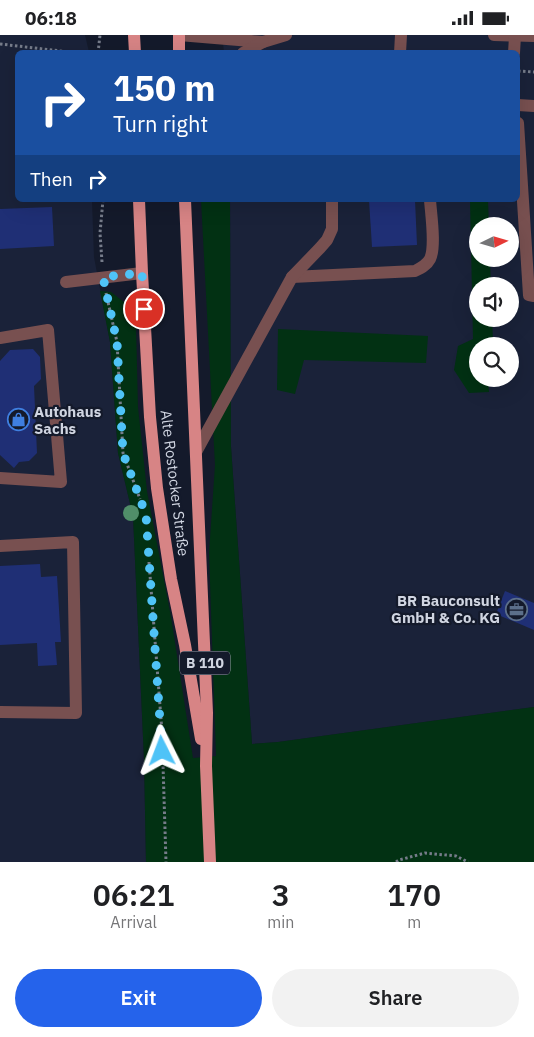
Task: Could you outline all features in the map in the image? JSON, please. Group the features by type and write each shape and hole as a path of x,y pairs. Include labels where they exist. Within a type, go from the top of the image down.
{"main road":[{"path":"134,35 135,50"},
{"path":"168,35 179,35 179,50"},
{"name":"Alte Rostocker Straße","path":"140,202 150,417 157,488 171,579 185,645 206,766"},
{"name":"Alte Rostocker Straße","path":"185,202 207,713 206,766 210,862"}],"street":[{"path":"179,35 263,41"},
{"path":"248,50 263,41 286,35"},
{"path":"400,50 401,35"},
{"path":"494,35 534,37"},
{"path":"514,36 514,50"},
{"path":"520,105 534,106"},
{"path":"520,154 529,295 534,296"},
{"path":"196,452 292,277 327,240 332,229 332,202"},
{"path":"292,277 415,271 423,267 430,260 433,250 430,202"},
{"path":"66,282 142,273"},
{"path":"0,338 48,330 60,482 0,478"},
{"path":"0,546 73,542 76,713 0,712"}],"path":[{"path":"98,50 100,35"},
{"path":"0,44 52,50"},
{"path":"520,71 534,72"},
{"path":"103,202 100,233 103,277 117,342 123,453 143,506"},
{"path":"149,554 162,732 166,862"},
{"path":"396,862 425,853 456,856 468,862"}],"shaded area":[{"path":"0,35 85,35 89,50 15,50 15,202 92,202 94,257 110,342 118,453 133,516 144,759 146,862 0,862"},
{"path":"222,35 534,35 534,707 252,744 231,447 230,202 520,202 520,50 224,50"}],"green space":[{"path":"201,202 230,202 231,447 252,744 534,707 534,862 146,862 144,759 133,516 118,453 110,342 100,291 111,292 129,306 136,326 138,407 147,491 171,617 193,758 216,756 209,553 215,465"},
{"path":"470,202 488,202 489,217 470,217"},
{"path":"471,267 490,267 491,277 472,277"},
{"path":"473,327 492,327 493,337 473,337"},
{"path":"278,329 428,336 426,363 304,360 295,394 277,390"},
{"path":"469,341 469,387 489,387 489,392 469,393 454,370 458,346"}],"building":[{"path":"369,202 415,202 417,245 372,247"},
{"path":"52,207 54,246 0,249 0,209"},
{"name":"Autohaus Sachs","path":"33,349 40,357 41,379 34,386 37,453 29,461 19,462 14,468 0,455 0,361 10,350"},
{"path":"40,564 41,577 57,576 61,642 55,642 57,665 38,666 37,643 0,645 0,566"},
{"name":"BR Bauconsult GmbH & Co. KG","path":"505,591 534,603 534,630 496,614"}],"place":[{"name":"Autohaus Sachs","path":"18,420"},
{"name":"BR Bauconsult GmbH & Co. KG","path":"516,609"}],"route":[{"path":"144,309 142,273 103,277 117,342 123,453 146,515 162,751"}]}
